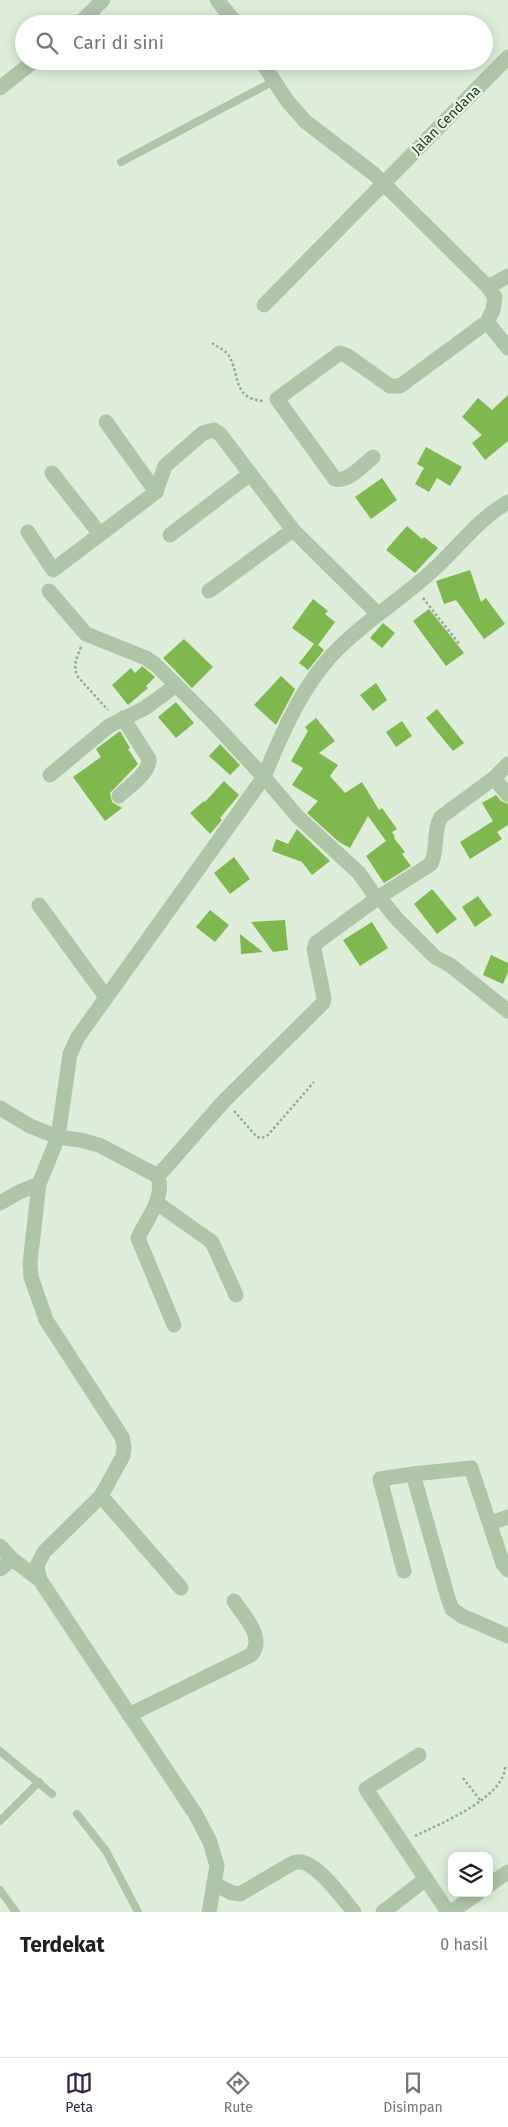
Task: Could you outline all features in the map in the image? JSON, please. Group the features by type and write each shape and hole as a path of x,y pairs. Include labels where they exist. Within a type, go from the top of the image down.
{"street":[{"path":"88,15 103,0"},
{"path":"217,0 230,15"},
{"name":"Jalan Cendana","path":"264,305 508,57"},
{"path":"0,88 23,70"},
{"path":"267,70 288,102 306,122 383,183 488,287 495,297 493,310 487,322 400,386 390,386 346,355 340,353 279,396 277,400 336,479 346,478 373,457"},
{"path":"488,287 508,276"},
{"path":"487,322 508,348"},
{"path":"106,422 156,492"},
{"path":"28,532 53,570 156,492 165,466 196,439 210,430 214,430 220,434 293,530 378,614"},
{"path":"52,473 100,534"},
{"path":"170,536 250,474"},
{"path":"40,1580 37,1566 44,1552 101,1496 123,1456 124,1447 122,1437 46,1320 35,1292 30,1263 39,1184 58,1138 70,1054 78,1037 106,997 264,777 276,746 295,708 317,674 342,645 378,614 414,587 454,551 489,515 508,502"},
{"path":"209,591 293,530"},
{"path":"49,591 86,634 146,658 156,665 264,777 297,816 359,873 378,898 435,958 450,965 508,1011"},
{"path":"50,775 120,719 146,708 175,686"},
{"path":"119,796 150,764 149,759 120,719"},
{"path":"158,1176 224,1101 323,1003 324,998 314,949 316,943 378,898 431,864 434,858 438,823 441,817 494,778 508,764"},
{"path":"494,778 508,795"},
{"path":"39,905 106,997"},
{"path":"0,1108 30,1126 58,1138 99,1145 158,1176 160,1183 156,1203 138,1238 174,1325"},
{"path":"0,1204 19,1192 39,1184"},
{"path":"156,1203 212,1242 236,1295"},
{"path":"404,1571 380,1479 471,1468 503,1564 508,1570"},
{"path":"413,1474 452,1609 462,1616 508,1636"},
{"path":"101,1496 181,1588"},
{"path":"490,1523 508,1518"},
{"path":"0,1546 12,1559 40,1580 196,1815 210,1842 217,1866 209,1912"},
{"path":"0,1569 12,1559"},
{"path":"129,1715 251,1655 256,1649 257,1643 254,1631 234,1601"},
{"path":"419,1755 366,1789 450,1912 472,1897"},
{"path":"214,1884 232,1893 240,1894 291,1864 305,1863 325,1878 354,1912"},
{"path":"493,1882 508,1872"},
{"path":"383,1912 426,1879"}],"lane":[{"path":"121,162 274,82"},
{"path":"0,1751 52,1794"},
{"path":"0,1821 39,1782"},
{"path":"77,1814 106,1851 138,1912"},
{"path":"0,1890 16,1912"}],"path":[{"path":"212,343 230,357 236,382 246,395 260,401 277,400"},
{"path":"414,587 460,645"},
{"path":"86,634 74,666 75,670 78,677 120,719"},
{"path":"224,1101 257,1137 262,1138 268,1135 314,1082"},
{"path":"402,1843 481,1801 503,1778 504,1765"},
{"path":"463,1778 481,1801"}],"building":[{"path":"508,395 508,441 485,460 472,443 482,435 462,417 478,398 492,410"},
{"path":"426,447 462,467 450,486 437,478 429,492 415,484 424,468 417,464"},
{"path":"382,478 397,500 371,519 355,497"},
{"path":"407,526 422,539 424,537 438,548 415,573 386,550"},
{"path":"470,570 481,602 486,598 505,624 484,639 456,600 444,604 436,581"},
{"path":"313,599 328,611 325,614 335,622 318,645 324,650 308,670 299,663 314,644 292,628"},
{"path":"429,609 464,653 446,666 413,621"},
{"path":"383,623 395,633 382,648 370,638"},
{"path":"184,639 213,667 192,688 163,658"},
{"path":"142,666 155,677 146,686 148,688 128,705 112,685 131,668 135,673"},
{"path":"281,676 295,689 276,725 254,705"},
{"path":"376,683 387,700 373,711 360,695"},
{"path":"176,702 194,723 176,738 158,717"},
{"path":"437,709 464,743 453,751 426,718"},
{"path":"316,718 335,741 319,753 338,765 330,776 345,793 362,782 379,810 382,808 397,829 392,832 394,838 405,852 402,854 411,866 384,883 366,856 386,841 368,816 350,848 339,842 307,813 318,801 292,785 303,768 291,761 308,731 305,727"},
{"path":"402,721 412,736 396,747 386,732"},
{"path":"120,731 130,748 128,749 138,764 110,793 112,802 122,808 105,821 73,777 101,757 96,749"},
{"path":"220,744 240,765 230,775 209,756"},
{"path":"224,781 239,795 220,818 222,820 210,834 190,813 205,802"},
{"path":"496,795 501,801 508,804 508,825 497,832 502,839 470,859 460,842 493,821 482,803"},
{"path":"297,829 330,861 312,875 302,862 272,851 276,839 288,844"},
{"path":"234,857 250,879 230,894 214,873"},
{"path":"432,889 457,919 437,934 414,904"},
{"path":"478,896 492,915 475,927 462,907"},
{"path":"210,910 229,925 215,942 196,927"},
{"path":"285,920 288,950 273,952 251,922"},
{"path":"372,922 388,948 360,966 343,940"},
{"path":"240,934 263,952 241,954"},
{"path":"491,955 508,963 508,972 503,984 483,975"}]}
